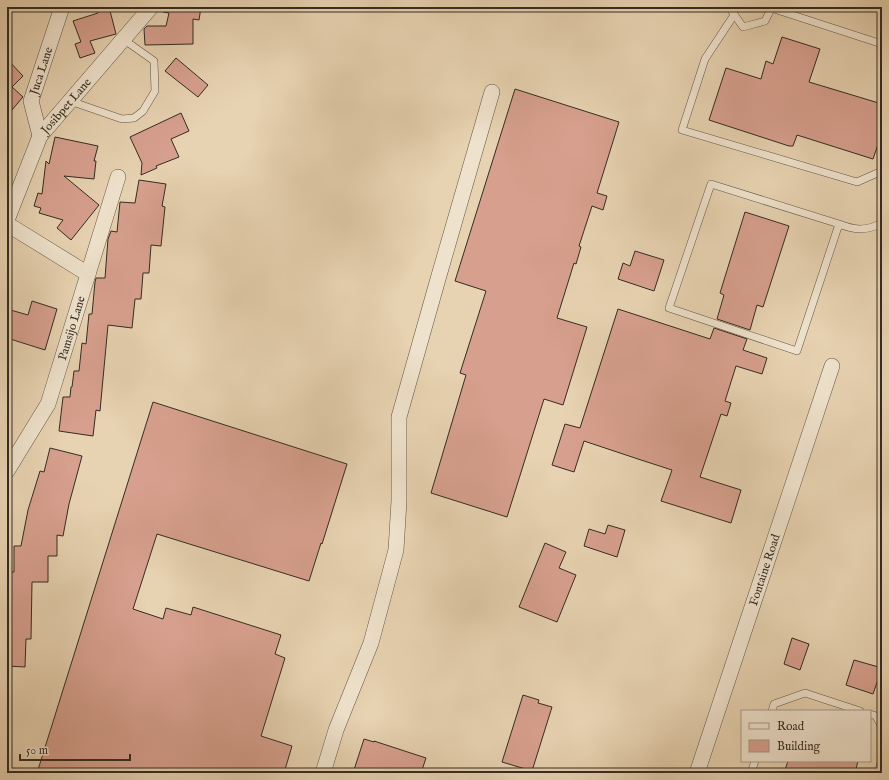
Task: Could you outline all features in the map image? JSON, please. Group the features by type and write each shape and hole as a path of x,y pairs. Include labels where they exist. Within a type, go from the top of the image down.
{"street":[{"name":"Juca Lane","path":"40,136 31,101 62,7"},
{"name":"Josibpet Lane","path":"7,220 40,136 151,7"},
{"path":"323,773 336,730 371,643 396,550 399,501 399,416 492,92"},
{"name":"Pamsijo Lane","path":"7,471 48,404 118,176"},
{"path":"7,224 88,274"},
{"name":"Fontaine Road","path":"697,773 832,366"}],"lane":[{"path":"729,7 743,27 765,21 771,7 882,44"},
{"path":"734,14 705,59 682,130 857,182 882,171"},
{"path":"70,101 122,119 134,118 143,111 155,91 154,61 123,39"},
{"path":"839,224 797,351 669,308 711,184 839,224 851,228 869,229 880,224 882,218"},
{"path":"772,710 774,704 805,693 857,710"},
{"path":"871,714 876,716 882,727"},
{"path":"878,773 882,759"},
{"path":"751,773 755,762"}],"building":[{"path":"97,7 109,7 116,34 90,41 95,53 80,58 75,44 81,42 73,21 98,13"},
{"path":"163,7 201,7 199,20 193,19 193,44 145,45 144,29 147,26 166,26 169,13 163,12"},
{"path":"782,37 820,49 809,82 882,104 882,133 873,159 797,135 793,146 789,146 709,120 726,68 761,79 766,61 773,64"},
{"path":"176,58 208,85 198,97 165,71"},
{"path":"7,59 23,76 12,87 23,97 7,116"},
{"path":"515,89 619,122 597,193 607,196 603,210 592,206 579,246 581,247 576,264 574,263 557,318 587,327 563,405 544,399 507,517 431,493 466,375 460,373 486,291 455,281"},
{"path":"181,113 189,131 171,139 179,157 156,166 157,168 141,175 142,163 130,137"},
{"path":"55,137 98,146 94,161 96,161 94,179 64,176 99,205 71,240 57,228 63,220 39,213 41,208 34,206 38,193 42,194 46,161 49,164"},
{"path":"139,180 166,184 162,206 165,207 161,246 151,245 149,273 143,273 141,299 135,299 132,328 108,325 100,411 96,410 93,436 59,431 63,397 70,397 74,371 79,371 82,343 86,344 89,314 92,314 96,278 105,278 108,239 111,231 117,232 120,202 135,203"},
{"path":"745,212 789,226 763,307 757,305 750,330 717,319 724,295 720,293"},
{"path":"635,251 664,260 654,291 618,279 623,263 630,266"},
{"path":"32,301 57,309 45,350 7,338 7,309 28,315"},
{"path":"618,309 710,339 714,328 747,339 743,350 767,358 762,374 736,366 725,401 731,403 727,416 721,414 700,477 741,490 731,523 661,501 672,470 584,441 574,472 552,465 565,424 580,428"},
{"path":"153,402 347,464 309,581 157,534 133,609 163,619 166,608 191,615 193,607 281,635 275,654 285,658 261,736 292,746 284,773 37,773"},
{"path":"50,448 82,456 69,504 63,536 57,535 57,556 48,556 48,582 32,582 31,639 26,639 25,667 7,666 7,572 14,572 14,546 21,546 28,510 40,471 44,472"},
{"path":"608,525 625,530 617,557 584,546 589,529 605,534"},
{"path":"545,543 566,552 559,568 576,575 557,622 519,607"},
{"path":"792,638 809,644 800,670 784,664"},
{"path":"854,660 882,668 873,694 846,685"},
{"path":"523,695 539,700 538,703 552,707 532,771 502,762"},
{"path":"364,739 426,758 421,773 353,773"},
{"path":"788,762 858,762 855,773 784,773"}]}
